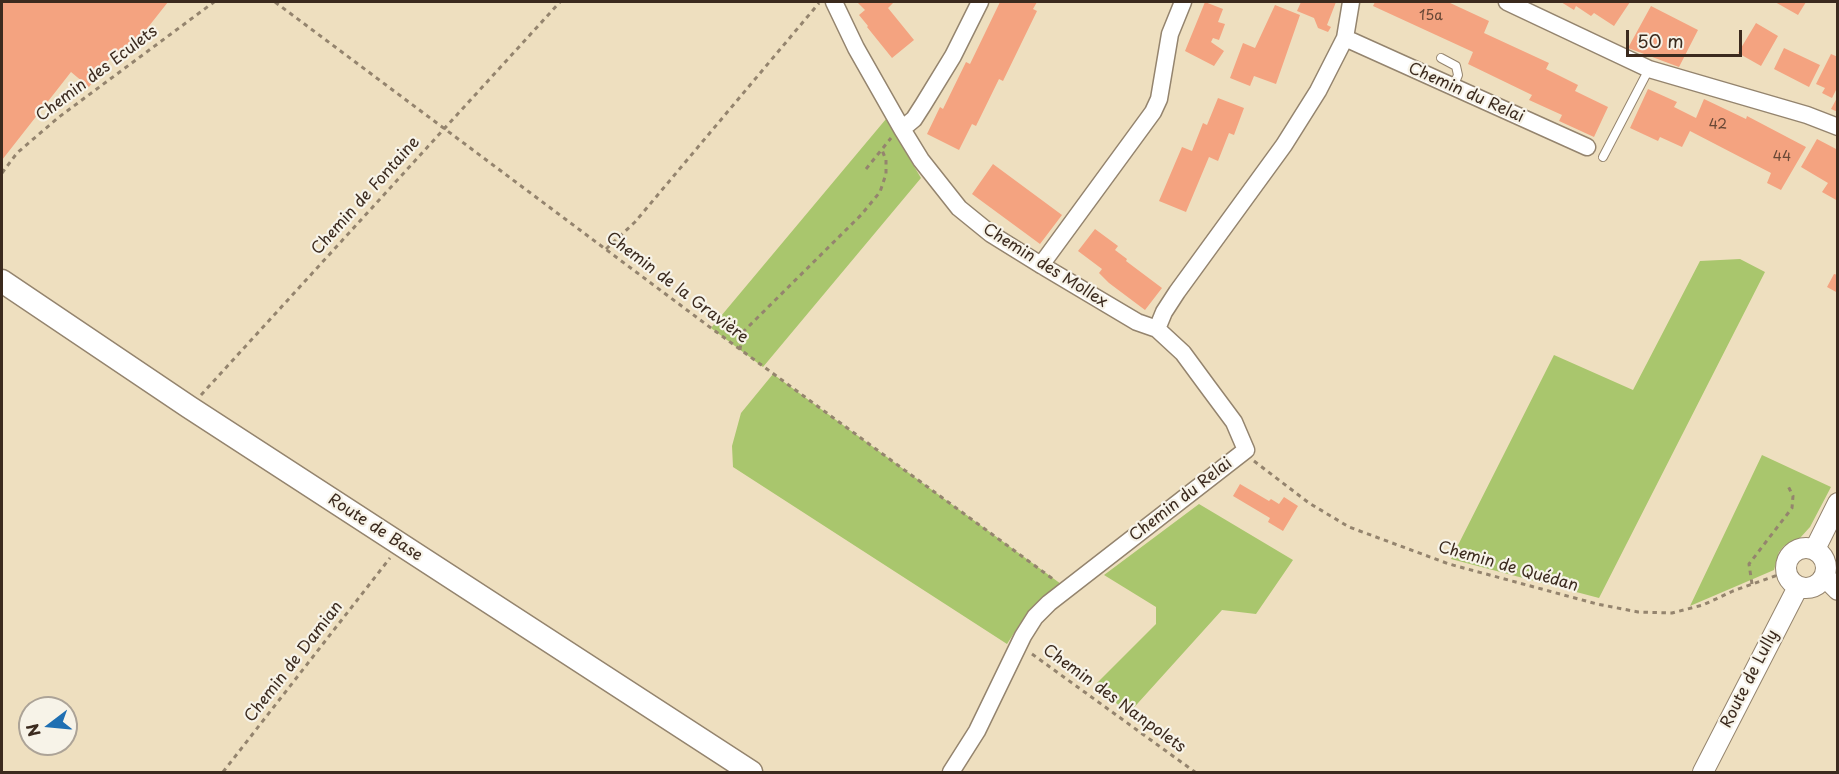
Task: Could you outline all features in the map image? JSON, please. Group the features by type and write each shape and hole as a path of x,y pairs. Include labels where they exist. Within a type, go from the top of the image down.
{"main road":[{"name":"Route de Base","path":"2,281 189,407 751,772"}],"street":[{"name":"Chemin des Mollex","path":"834,2 856,48 902,129 921,160 959,208 991,234 1041,265 1137,322 1157,329"},
{"path":"902,129 915,119 953,56 980,2"},
{"path":"1041,265 1153,112 1159,99 1170,34 1183,2"},
{"path":"1157,329 1164,312 1177,292 1284,145 1333,65 1345,38 1351,2"},
{"path":"1507,2 1649,69 1807,115 1838,127"},
{"name":"Chemin du Relai","path":"1345,38 1587,147"},
{"name":"Chemin du Relai","path":"951,772 977,731 1035,617 1067,589 1246,450 1234,422 1221,404 1183,353 1157,329"},
{"path":"1815,549 1838,503"},
{"path":"1804,548 1815,549 1825,559 1831,584 1811,588 1792,579 1786,565 1792,553 1804,548"},
{"name":"Route de Lully","path":"1703,772 1792,579"}],"lane":[{"path":"1441,58 1456,66 1458,75 1454,87"},
{"path":"1603,157 1649,69"}],"path":[{"name":"Chemin des Eculets","path":"2,173 17,153 59,117 214,2"},
{"name":"Chemin de la Gravière","path":"275,2 605,250 1067,589"},
{"name":"Chemin de Fontaine","path":"189,407 560,2"},
{"path":"605,250 635,222 820,2"},
{"path":"866,169 902,129"},
{"path":"740,350 742,333 861,215 880,192 886,174 886,160 882,150"},
{"name":"Chemin de Quédan","path":"1246,450 1259,466 1327,515 1349,527 1449,564 1526,587 1638,612 1664,614 1687,611 1752,584 1792,579"},
{"path":"1752,584 1749,564 1792,508 1792,496 1788,486"},
{"name":"Chemin de Damian","path":"223,772 384,565"},
{"name":"Chemin des Nanpolets","path":"1018,647 1035,655 1195,772"}],"green space":[{"path":"886,119 921,178 763,367 711,328"},
{"path":"1740,259 1765,272 1599,598 1451,559 1554,355 1633,390 1700,261"},
{"path":"773,374 1061,584 1027,613 1007,644 733,467 732,446 741,413"},
{"path":"1762,455 1831,487 1810,527 1800,538 1784,546 1779,552 1774,570 1690,606"},
{"path":"1199,504 1293,560 1256,614 1222,610 1129,713 1094,686 1156,624 1156,607 1104,575"}],"building":[{"path":"2,2 168,2 119,64 110,58 89,87 71,72 2,160"},
{"path":"857,2 892,2 888,8 914,40 892,58 859,15 865,10"},
{"path":"1000,2 1037,2 1033,9 1037,11 1003,81 999,79 976,126 972,124 959,150 927,134 940,107 943,109 966,62 970,64"},
{"path":"1205,2 1223,9 1218,22 1225,24 1219,40 1213,38 1211,42 1224,51 1214,66 1185,51"},
{"path":"1301,2 1336,2 1327,25 1331,27 1328,32 1318,28 1314,18 1297,11"},
{"path":"1375,2 1448,2 1489,21 1484,33 1549,63 1546,69 1578,85 1575,91 1608,107 1594,137 1559,121 1562,115 1529,100 1532,95 1468,64 1473,52 1373,6"},
{"path":"1561,2 1630,2 1614,26 1594,13 1591,16 1576,6 1574,10"},
{"path":"1775,2 1806,2 1798,15"},
{"path":"1275,5 1300,15 1276,84 1254,76 1250,86 1230,78 1243,43 1255,48"},
{"path":"1651,6 1698,30 1679,67 1628,48"},
{"path":"1756,23 1778,36 1761,66 1738,53"},
{"path":"1784,48 1820,65 1809,87 1774,69"},
{"path":"1831,54 1838,57 1838,86 1832,98 1822,93 1825,88 1816,84"},
{"path":"1648,89 1677,102 1674,107 1696,118 1704,99 1746,119 1747,116 1806,147 1781,190 1767,183 1771,173 1690,131 1682,147 1660,137 1658,141 1630,128"},
{"path":"1838,96 1838,112 1831,109"},
{"path":"1218,98 1244,108 1234,135 1229,133 1218,161 1209,157 1186,212 1159,201 1182,147 1192,151 1203,123 1207,125"},
{"path":"1817,139 1838,150 1838,201 1822,192 1828,183 1801,167"},
{"path":"993,164 1062,215 1040,244 972,194"},
{"path":"1095,229 1118,246 1115,250 1127,259 1126,261 1162,288 1145,310 1109,283 1099,273 1102,269 1078,251"},
{"path":"1834,274 1838,275 1838,293 1827,287"},
{"path":"1240,484 1269,501 1271,499 1279,504 1284,497 1298,506 1283,531 1268,522 1270,518 1233,496"}]}
